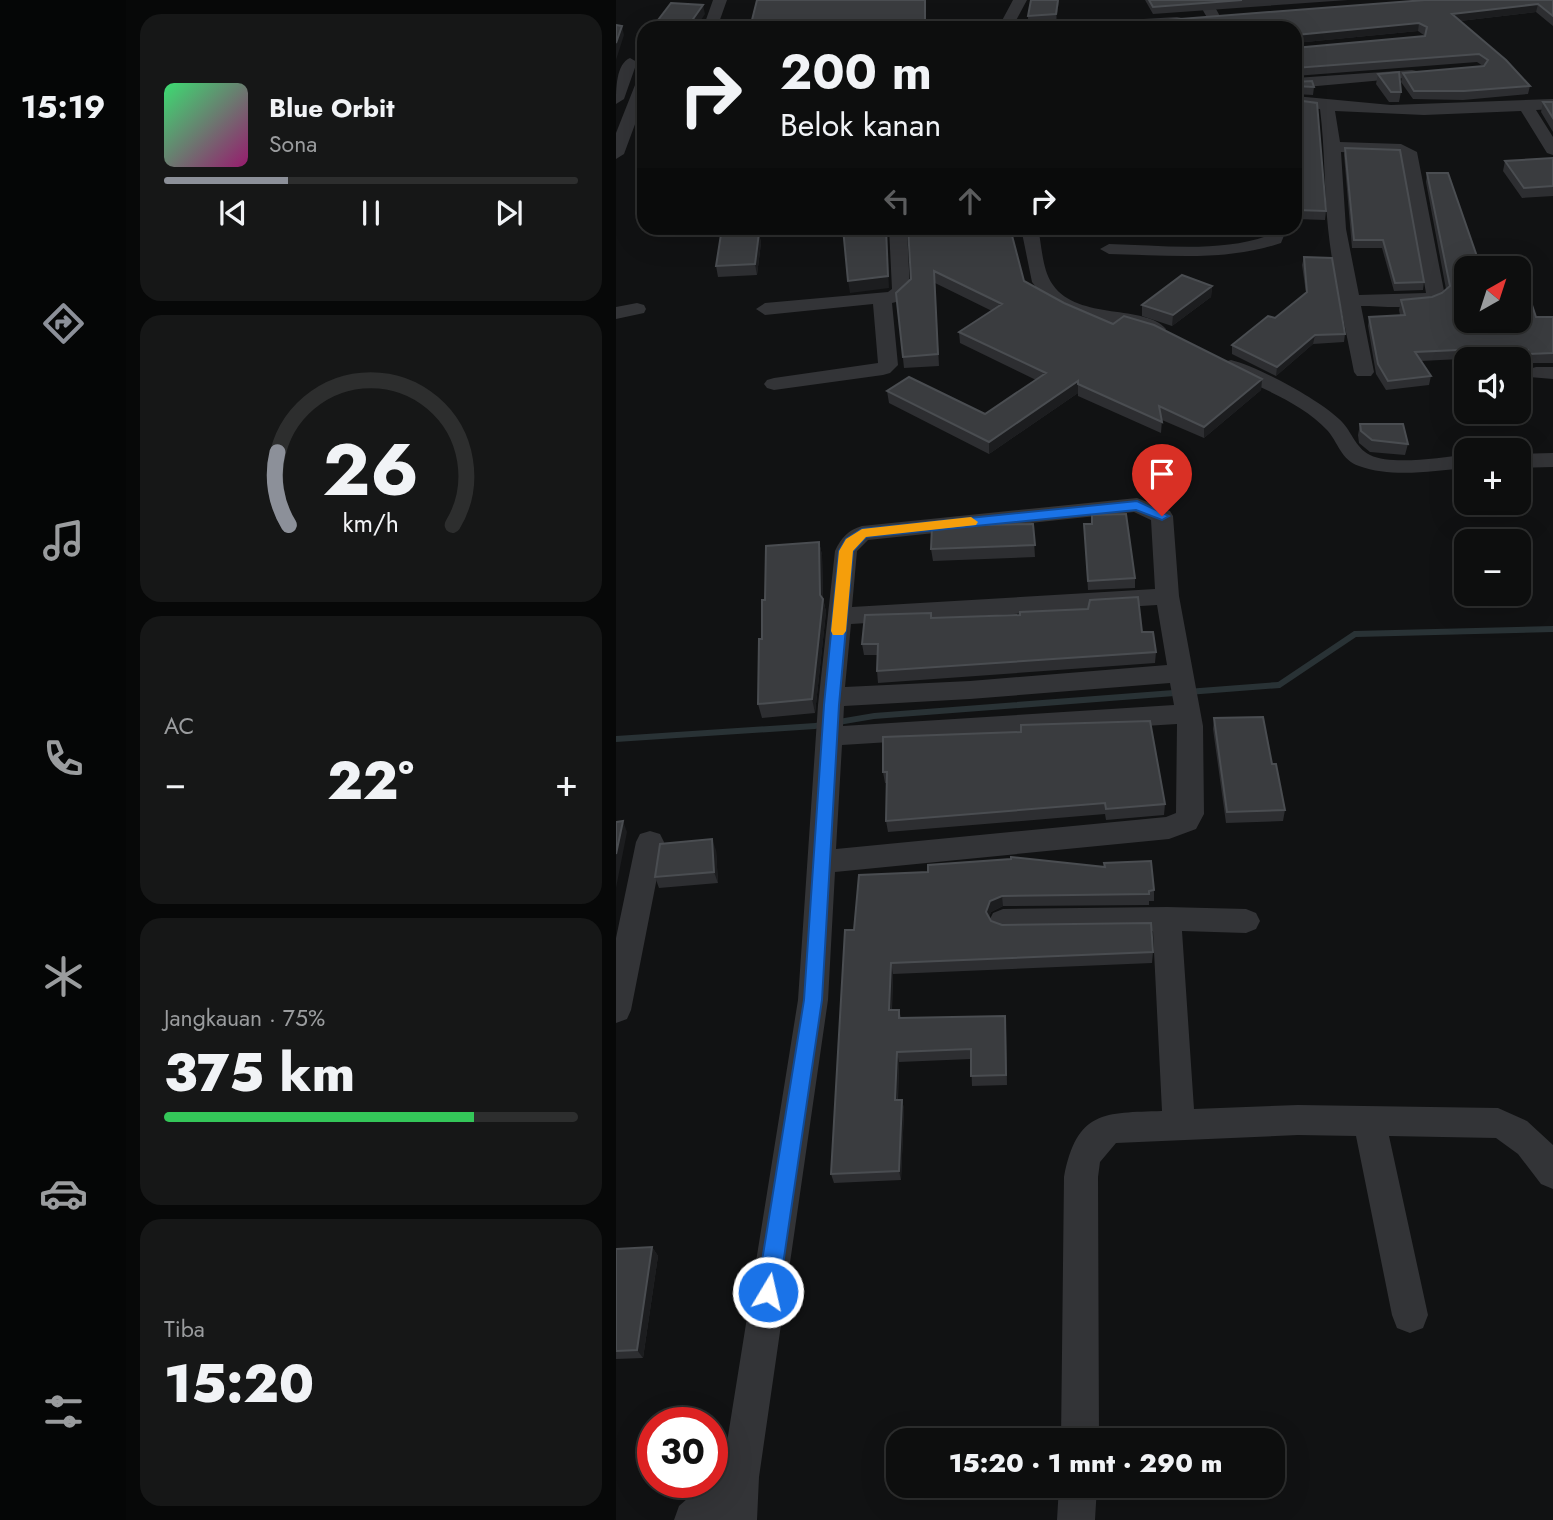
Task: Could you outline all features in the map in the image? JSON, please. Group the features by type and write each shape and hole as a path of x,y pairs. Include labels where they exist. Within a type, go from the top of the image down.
{"street":[{"path":"712,21 720,0"},
{"path":"1009,21 1020,0"},
{"path":"1163,21 1207,18 1204,0"},
{"path":"616,99 630,62"},
{"path":"1302,82 1425,73"},
{"path":"616,154 637,98"},
{"path":"1302,102 1409,111 1553,104"},
{"path":"1525,105 1553,150"},
{"path":"1327,106 1333,147 1337,229 1364,372"},
{"path":"1333,147 1401,149 1409,152 1436,296 1425,300 1349,301"},
{"path":"765,309 893,297 901,291 898,235"},
{"path":"1031,235 1042,285 1054,299 1080,310 1150,326 1174,338"},
{"path":"1195,235 1199,249"},
{"path":"1110,249 1199,249 1261,245 1275,239 1276,235"},
{"path":"774,384 883,369 888,365 882,299"},
{"path":"616,313 637,309"},
{"path":"1210,356 1298,401 1334,425 1348,447 1362,460 1380,464 1454,462"},
{"path":"1531,461 1553,460"},
{"path":"738,1520 740,1477 813,1000 821,862 831,717 846,551 850,542 862,533 1137,505 1162,516 1167,596 1184,692 1191,814 1181,825 821,862"},
{"path":"840,616 1167,596"},
{"path":"831,717 970,690 1184,692"},
{"path":"831,717 1184,692"},
{"path":"616,1010 650,842"},
{"path":"1167,919 1179,1123"},
{"path":"1003,921 1246,921"},
{"path":"1369,1120 1410,1315"},
{"path":"1080,1428 1081,1177 1085,1155 1108,1128 1179,1123 1369,1120 1498,1123 1515,1130 1539,1150 1553,1173"},
{"path":"692,1520 740,1477"},
{"path":"1076,1520 1077,1498"}],"building":[{"path":"757,0 925,0 925,21 742,21 752,20"},
{"path":"1031,0 1058,0 1056,14 1028,16"},
{"path":"1149,0 1242,0 1153,7"},
{"path":"1425,0 1553,0 1553,16 1538,4 1452,14 1506,60 1530,86 1464,91 1414,91 1403,73 1484,66 1488,60 1479,54 1302,67 1302,47 1425,36 1427,27 1419,23 1302,34 1302,21 1154,21"},
{"path":"671,3 703,5 692,21 657,21"},
{"path":"616,25 622,26 616,43"},
{"path":"1399,72 1401,92 1391,92 1378,74"},
{"path":"1312,81 1314,87 1302,86 1302,82"},
{"path":"1302,101 1317,103 1326,211 1302,210"},
{"path":"1543,102 1553,102 1553,118"},
{"path":"1345,148 1400,150 1424,282 1395,283 1383,240 1354,240"},
{"path":"1553,158 1553,186 1524,188 1505,161"},
{"path":"1427,173 1448,173 1477,256 1454,256 1454,333 1531,333 1531,302 1536,317 1553,317 1553,353 1531,354 1531,347 1454,347 1454,350 1415,352 1431,376 1388,381 1378,364 1369,317 1405,315 1401,300 1432,297 1450,286"},
{"path":"721,235 759,235 755,264 716,266"},
{"path":"844,235 886,235 888,276 848,281"},
{"path":"908,235 1012,235 1024,281 1064,303 1113,324 1124,316 1154,325 1262,379 1204,427 1159,406 1162,422 1078,384 1078,381 989,442 887,391 909,377 985,414 1046,373 959,332 1002,304 934,271 938,354 903,357 896,293 911,279"},
{"path":"1304,257 1332,258 1345,334 1315,335 1277,367 1232,345 1268,316 1275,318 1307,292"},
{"path":"1182,275 1212,286 1173,315 1142,305"},
{"path":"1360,424 1403,424 1408,444 1372,440 1361,431"},
{"path":"1126,514 1135,578 1088,581 1084,524 1092,524 1092,515"},
{"path":"1033,524 1035,545 931,549 932,526"},
{"path":"819,542 820,595 823,599 812,699 758,704 759,639 762,639 762,600 765,600 766,546"},
{"path":"1138,597 1142,632 1153,632 1156,652 877,671 878,644 862,644 865,615 931,613 931,618 1020,615 1020,612 1088,609 1090,600"},
{"path":"1263,717 1285,810 1227,812 1214,718"},
{"path":"1150,721 1165,804 1106,809 1105,803 886,821 887,772 883,772 883,737 1021,732 1021,725"},
{"path":"623,821 616,854 616,822"},
{"path":"712,839 714,872 655,877 660,844"},
{"path":"1011,857 1105,867 1104,863 1151,861 1154,890 1149,891 1149,894 1002,896 990,901 986,912 991,921 1002,925 1151,923 1153,952 891,963 889,1010 899,1010 899,1018 1005,1016 1006,1075 971,1076 971,1049 897,1052 895,1100 902,1100 899,1171 831,1174 845,930 854,930 859,875 928,872 928,865"},
{"path":"652,1247 637,1350 616,1351 616,1249"}],"waterway":[{"path":"616,739 815,726 874,716 1280,685 1354,634 1553,629"}],"slow traffic":[{"path":"838,631 846,551 850,542 862,533 971,522"}],"route":[{"path":"768,1292 813,1000 831,705 846,551 850,542 862,533 1137,505 1162,516"}]}
